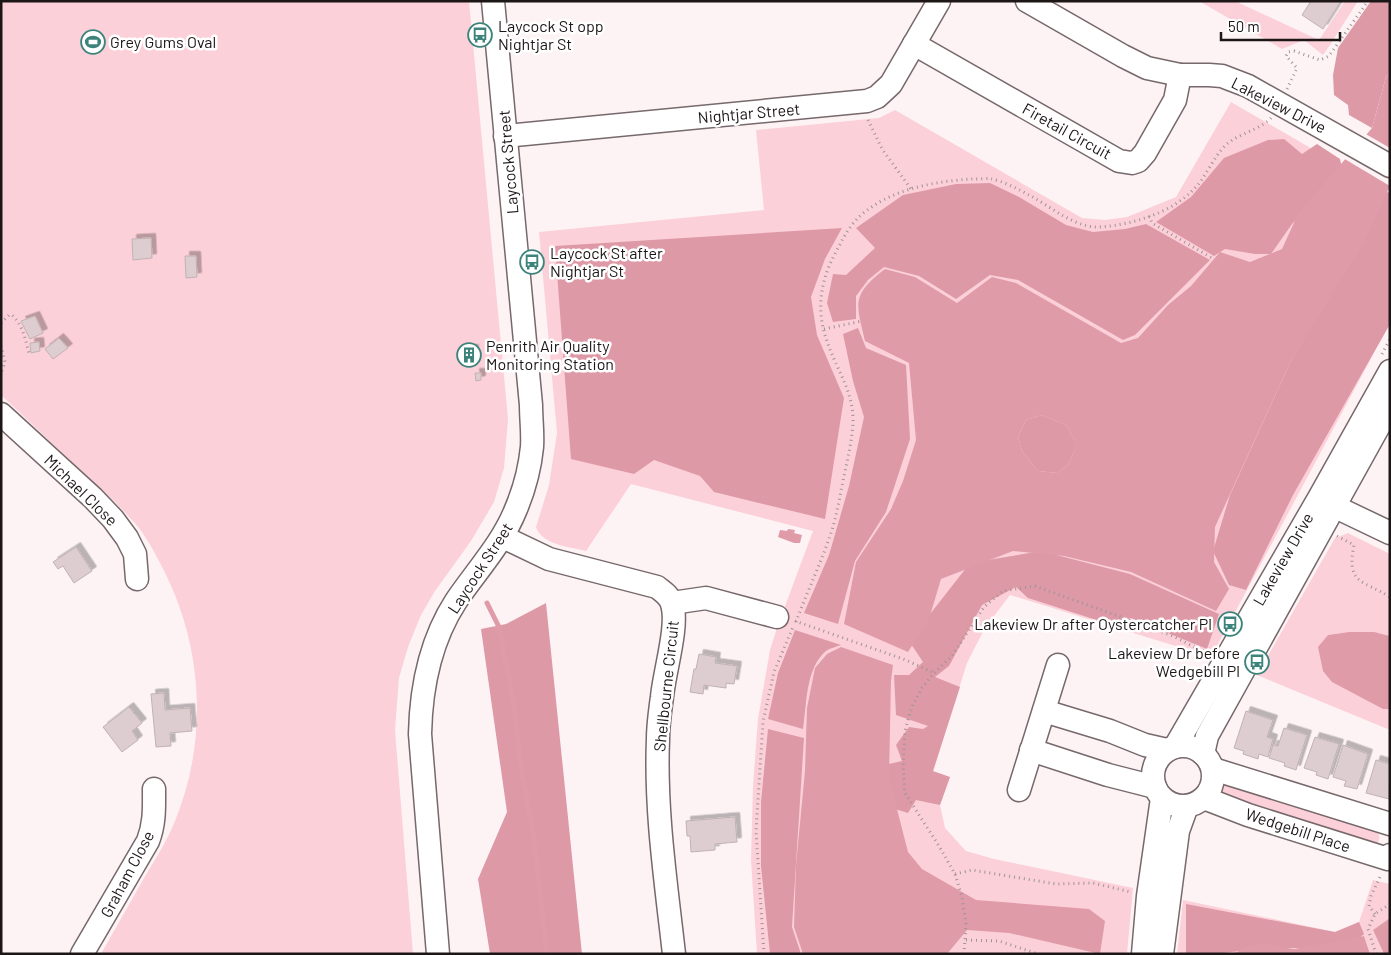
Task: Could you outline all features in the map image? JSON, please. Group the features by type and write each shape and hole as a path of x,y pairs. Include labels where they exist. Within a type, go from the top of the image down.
{"street":[{"name":"Laycock Street","path":"438,954 420,734 425,677 432,650 456,601 503,537 524,486 532,446 531,405 493,1"},
{"name":"Nightjar Street","path":"505,136 866,101 877,97 891,84 939,1"},
{"name":"Lakeview Drive","path":"1028,1 1134,62 1161,72 1180,75 1222,76 1248,86 1390,166"},
{"name":"Firetail Circuit","path":"914,44 1076,137 1126,162 1138,161 1145,153 1175,100 1180,75"},
{"name":"Lakeview Drive","path":"1208,762 1207,736 1322,527 1326,502 1385,364"},
{"name":"Lakeview Drive","path":"1171,749 1326,502 1390,406"},
{"name":"Michael Close","path":"2,415 93,498 113,520 127,538 135,554 137,579"},
{"path":"1326,502 1390,533"},
{"name":"Shellbourne Circuit","path":"503,537 549,559 657,587 668,596 672,603 674,617 663,686 658,738 658,783 662,850 674,954"},
{"path":"672,603 706,598 787,619"},
{"path":"1019,790 1058,665"},
{"path":"1044,711 1110,731 1145,745 1171,749 1190,747 1208,762 1213,780 1210,790 1196,802 1178,831 1155,926 1143,954"},
{"path":"1162,954 1148,896 1158,792 1153,773 1154,766 1162,755 1171,749"},
{"path":"1031,750 1158,792 1169,803 1178,806 1196,802"},
{"name":"Wedgebill Place","path":"1208,762 1390,824"},
{"name":"Graham Close","path":"82,954 148,841 153,826 154,789"},
{"name":"Wedgebill Place","path":"1196,802 1248,815 1389,857"}],"path":[{"path":"764,954 756,831 764,722 787,619 814,581 832,531 851,443 853,420 851,398 827,341 821,315 820,297 824,278 846,233 858,218 871,207 894,194 956,180 992,179 1028,194 1073,222 1100,227 1125,224 1166,210 1193,190 1221,151 1237,138 1270,120 1297,68 1288,60 1286,56 1288,52 1294,51 1320,60 1329,56 1368,1"},
{"path":"866,115 882,149 911,189"},
{"path":"1148,216 1152,223 1212,258"},
{"path":"1,323 9,315 18,320 29,353"},
{"path":"824,328 862,321"},
{"path":"1385,364 1390,340"},
{"path":"1,346 5,362 1,373"},
{"path":"1322,527 1354,545 1352,568 1354,576 1359,582 1390,597"},
{"path":"964,954 966,924 962,897 954,874 947,859 906,793 903,767 904,731 921,689 952,656 984,607 1003,592 1035,586 1173,636 1198,649 1214,654"},
{"path":"787,619 906,660 934,673"},
{"path":"1375,914 1369,906 1371,896 1389,857"},
{"path":"954,874 972,870 1056,884 1093,883 1148,896"},
{"path":"1376,954 1368,929 1375,914 1390,904"},
{"path":"966,940 999,941 1038,954"}],"shaded area":[{"path":"1,1 469,1 508,419 504,468 494,502 471,541 435,591 421,615 408,647 399,678 395,730 413,954 101,954 161,850 175,821 186,789 193,757 197,724 193,659 186,627 175,595 161,565 135,523 1,395"},
{"path":"1199,1 1235,1 1319,40 1345,1 1358,1 1330,45 1361,1 1323,55 1304,40 1282,49"},
{"path":"1371,1 1390,1 1390,73 1386,77 1372,128 1349,115 1348,105 1334,95 1333,75 1338,48"},
{"path":"1390,73 1390,186 1365,240 1290,363 1215,527 1214,562 1229,589 1216,611 1131,572 1064,556 1013,551 941,579 929,619 908,652 844,624 856,562 891,509 903,481 916,440 909,363 865,341 858,308 861,293 866,286 885,269 915,277 957,303 992,277 1016,283 1121,343 1138,338 1168,305 1191,286 1220,252 1250,262 1282,249 1298,214 1372,128 1386,77","holes":["1042,415 1066,425 1075,441 1075,449 1069,463 1058,473 1038,471 1022,451 1018,437 1026,420"]},
{"path":"1231,102 1390,194 1390,323 1211,657 1010,595 985,628 967,663 933,772 950,777 940,805 945,828 966,851 994,859 1133,888 1127,954 757,954 751,860 753,786 758,719 770,650 813,531 631,484 586,551 557,544 544,538 539,533 536,527 549,485 557,433 539,232 764,210 756,130 879,118 895,110 1082,218 1105,220 1127,217 1176,197"},
{"path":"1284,139 1302,154 1317,144 1340,159 1342,168 1331,183 1292,224 1271,254 1255,254 1225,249 1214,256 1156,222 1191,197 1224,158 1268,140"},
{"path":"990,183 1019,197 1066,225 1093,232 1125,229 1146,224 1210,260 1135,335 1123,340 1018,280 990,275 956,299 919,276 884,267 868,280 856,296 856,319 833,322 827,303 833,274 846,275 875,248 856,228 903,195 956,184"},
{"path":"1380,190 1390,193 1390,324 1293,495 1246,590 1229,585 1213,551 1230,495 1290,363 1357,247"},
{"path":"842,228 825,259 811,297 817,335 844,398 825,519 714,492 700,476 654,460 634,474 571,459 555,246"},
{"path":"858,328 866,348 906,365 910,439 886,512 855,561 838,624 804,613 829,555 849,486 864,417 853,381 843,334"},
{"path":"1042,415 1066,425 1075,441 1075,449 1069,463 1058,473 1038,471 1022,451 1018,437 1026,420"},
{"path":"788,529 795,530 794,533 802,535 800,543 794,543 778,537 780,530 787,531"},
{"path":"1348,533 1390,554 1390,636 1359,632 1328,635 1383,709 1390,709 1390,730 1257,675 1335,538"},
{"path":"1041,551 1130,574 1219,614 1207,649 1131,618 1112,625 1028,598 1016,587 982,605 949,666 935,677 960,687 933,771 950,777 940,805 916,800 908,813 895,809 886,785 889,764 902,761 896,745 909,727 923,729 928,726 896,715 894,675 909,675 923,662 909,641 970,563"},
{"path":"546,603 582,954 490,954 478,879 507,812 481,629 506,624"},
{"path":"795,630 841,645 826,651 814,667 808,688 803,729 768,719 778,673"},
{"path":"1349,632 1374,632 1390,636 1390,709 1383,709 1332,682 1323,671 1318,647 1328,635"},
{"path":"841,647 893,665 889,778 908,852 922,869 976,900 1089,909 1105,921 1100,954 1009,933 967,930 947,954 803,954 794,927 796,865 805,771 807,708 815,668 827,654"},
{"path":"768,729 804,738 792,927 801,954 770,954 761,866 761,802"},
{"path":"1220,780 1377,831 1379,841 1377,844 1215,797"},
{"path":"1373,880 1390,884 1390,918 1373,930 1384,954 1370,954 1364,936 1294,949 1264,944 1249,946 1233,954 1177,954 1183,900 1335,932 1359,922"},
{"path":"1186,904 1335,932 1359,922 1364,934 1348,948 1263,948 1216,954 1186,954"},
{"path":"1390,918 1390,954 1384,954 1373,930"},
{"path":"1364,936 1370,954 1233,954 1249,946 1264,944 1294,949"}],"pier":[{"path":"1364,133 1390,148 1390,186 1343,158"}],"building":[{"path":"1311,1 1341,1 1323,29 1302,15"},
{"path":"151,238 152,258 133,260 132,239"},
{"path":"185,256 196,256 197,277 186,278"},
{"path":"35,316 43,333 30,339 21,321"},
{"path":"59,338 68,348 53,359 45,349"},
{"path":"39,342 40,351 31,353 30,343"},
{"name":"Penrith Air Quality Monitoring Station","path":"465,349 474,349 473,360 464,360"},
{"path":"475,373 481,373 481,380 476,381"},
{"path":"76,547 92,571 74,583 63,566 58,569 53,562"},
{"path":"699,654 716,657 715,663 737,666 734,684 726,683 726,688 704,685 703,694 690,692"},
{"path":"164,693 165,710 190,708 192,731 170,733 171,746 156,747 151,694"},
{"path":"129,707 142,723 132,731 138,740 122,752 103,727"},
{"path":"1246,711 1273,720 1267,737 1273,739 1268,757 1259,754 1258,759 1243,754 1244,751 1234,748"},
{"path":"1284,728 1307,735 1296,770 1284,766 1285,763 1269,758 1273,745 1278,746"},
{"path":"1315,737 1339,744 1328,779 1316,775 1317,772 1304,768"},
{"path":"1343,745 1368,754 1357,789 1344,786 1346,781 1333,777"},
{"path":"1376,760 1390,764 1389,799 1366,793"},
{"path":"735,817 737,842 715,844 715,850 691,852 690,836 687,836 686,821"}],"waterway":[{"path":"487,603 499,627 514,704 520,761 533,833 547,954"}],"place":[{"name":"Laycock St opp Nightjar St","path":"480,35"},
{"name":"Grey Gums Oval","path":"93,42"},
{"name":"Laycock St after Nightjar St","path":"532,262"},
{"name":"Penrith Air Quality Monitoring Station","path":"469,355"},
{"name":"Lakeview Dr after Oystercatcher Pl","path":"1230,624"},
{"name":"Lakeview Dr before Wedgebill Pl","path":"1257,662"}]}
